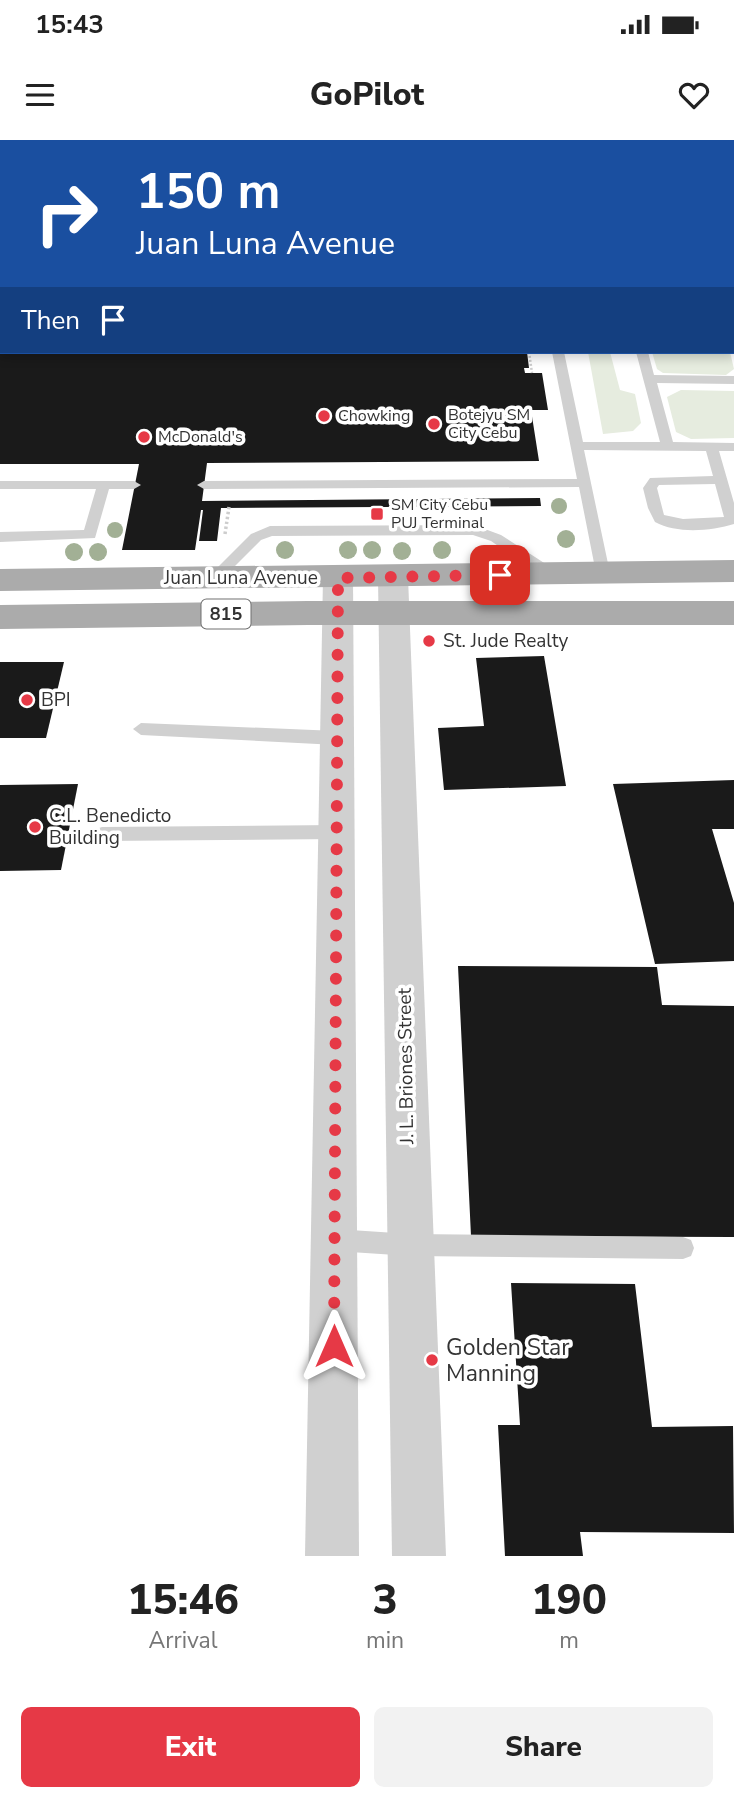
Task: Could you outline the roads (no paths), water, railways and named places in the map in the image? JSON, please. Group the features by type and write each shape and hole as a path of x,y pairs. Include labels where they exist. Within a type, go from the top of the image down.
{"main road":[{"name":"Juan Luna Avenue","path":"394,595 550,575 734,571"},
{"name":"Juan Luna Avenue","path":"0,580 213,579 338,596"},
{"name":"Juan Luna Avenue","path":"0,617 338,596 394,595 734,613"}],"street":[{"name":"J. L. Briones Street","path":"394,595 418,1556"},
{"path":"332,1556 338,596"}],"lane":[{"path":"558,354 603,573"},
{"path":"643,354 668,446"},
{"path":"651,379 734,380"},
{"path":"577,446 734,447"},
{"path":"710,446 721,480 731,516 727,523 670,524 657,516 650,488 654,481 721,480"},
{"path":"204,485 584,483"},
{"path":"0,485 134,485"},
{"path":"0,537 90,535 104,485"},
{"path":"213,579 256,537 270,531 474,530 496,538 550,575"},
{"path":"141,729 337,738"},
{"path":"102,834 337,832"},
{"path":"335,1240 411,1245 683,1248"}],"place":[{"name":"Chowking","path":"324,416"},
{"name":"Botejyu SM City Cebu","path":"434,424"},
{"name":"McDonald's","path":"144,437"},
{"name":"SM City Cebu PUJ Terminal","path":"377,514"},
{"name":"St. Jude Realty","path":"429,641"},
{"name":"BPI","path":"27,700"},
{"name":"C.L. Benedicto Building","path":"35,827"},
{"name":"Golden Star Manning","path":"432,1360"}]}
